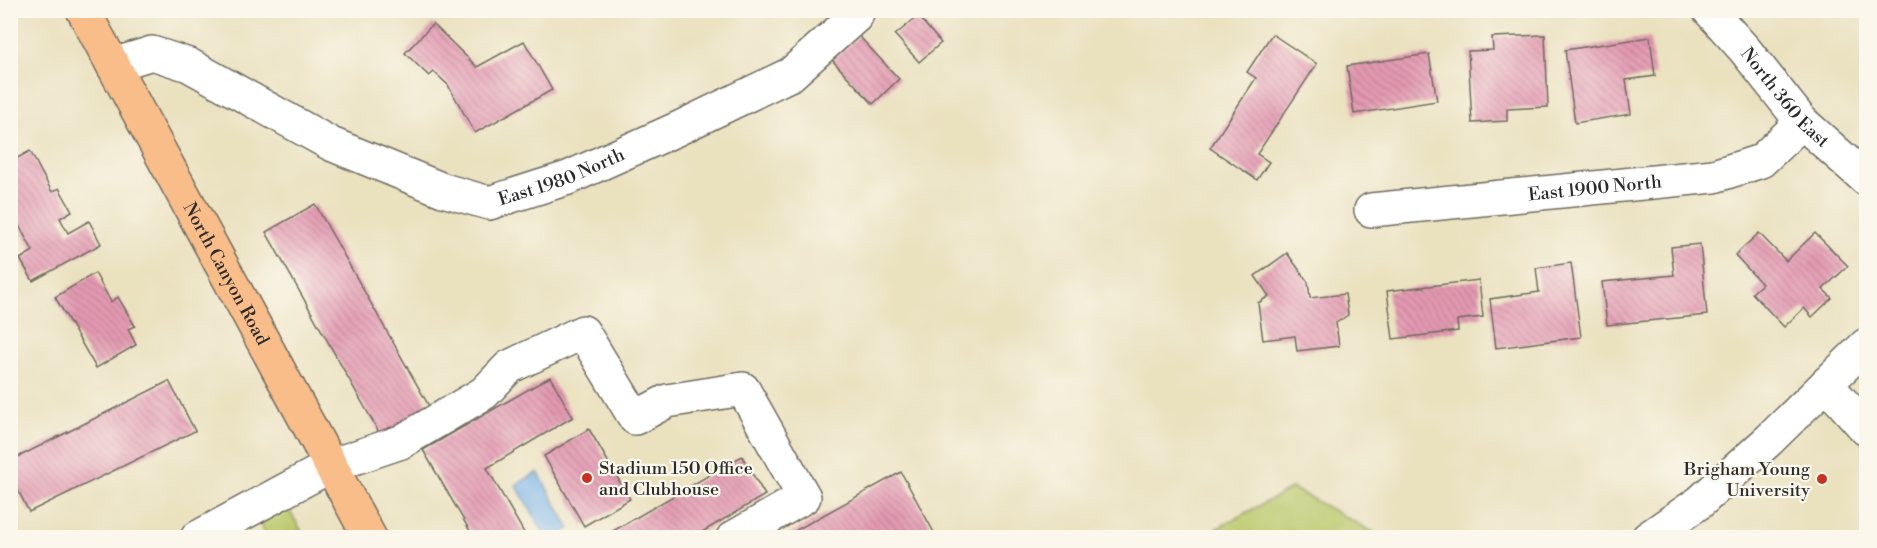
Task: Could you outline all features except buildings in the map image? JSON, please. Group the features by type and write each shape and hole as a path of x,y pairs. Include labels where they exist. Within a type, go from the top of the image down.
{"main road":[{"name":"North Canyon Road","path":"83,10 369,537"}],"street":[{"name":"East 1980 North","path":"113,65 152,53 189,65 331,144 443,190 489,203 567,178 677,129 791,74 856,16 858,10"},
{"name":"North 360 East","path":"1709,10 1745,50 1802,122 1866,179"},
{"name":"East 1900 North","path":"1371,210 1714,176 1761,161 1802,122"},
{"path":"197,537 330,466 401,442 484,393 509,367 583,332 635,418 666,401 743,389 804,497 733,537"},
{"path":"1648,537 1700,502 1769,440 1866,345"},
{"path":"1826,384 1866,429"}],"green space":[{"path":"1292,488 1382,537 1201,537"},
{"path":"279,505 288,508 305,537 267,537 257,520"}],"water":[{"path":"538,472 570,529 554,537 546,537 516,485"}],"place":[{"name":"Stadium 150 Office and Clubhouse","path":"587,478"},
{"name":"Brigham Young University","path":"1822,479"}]}
